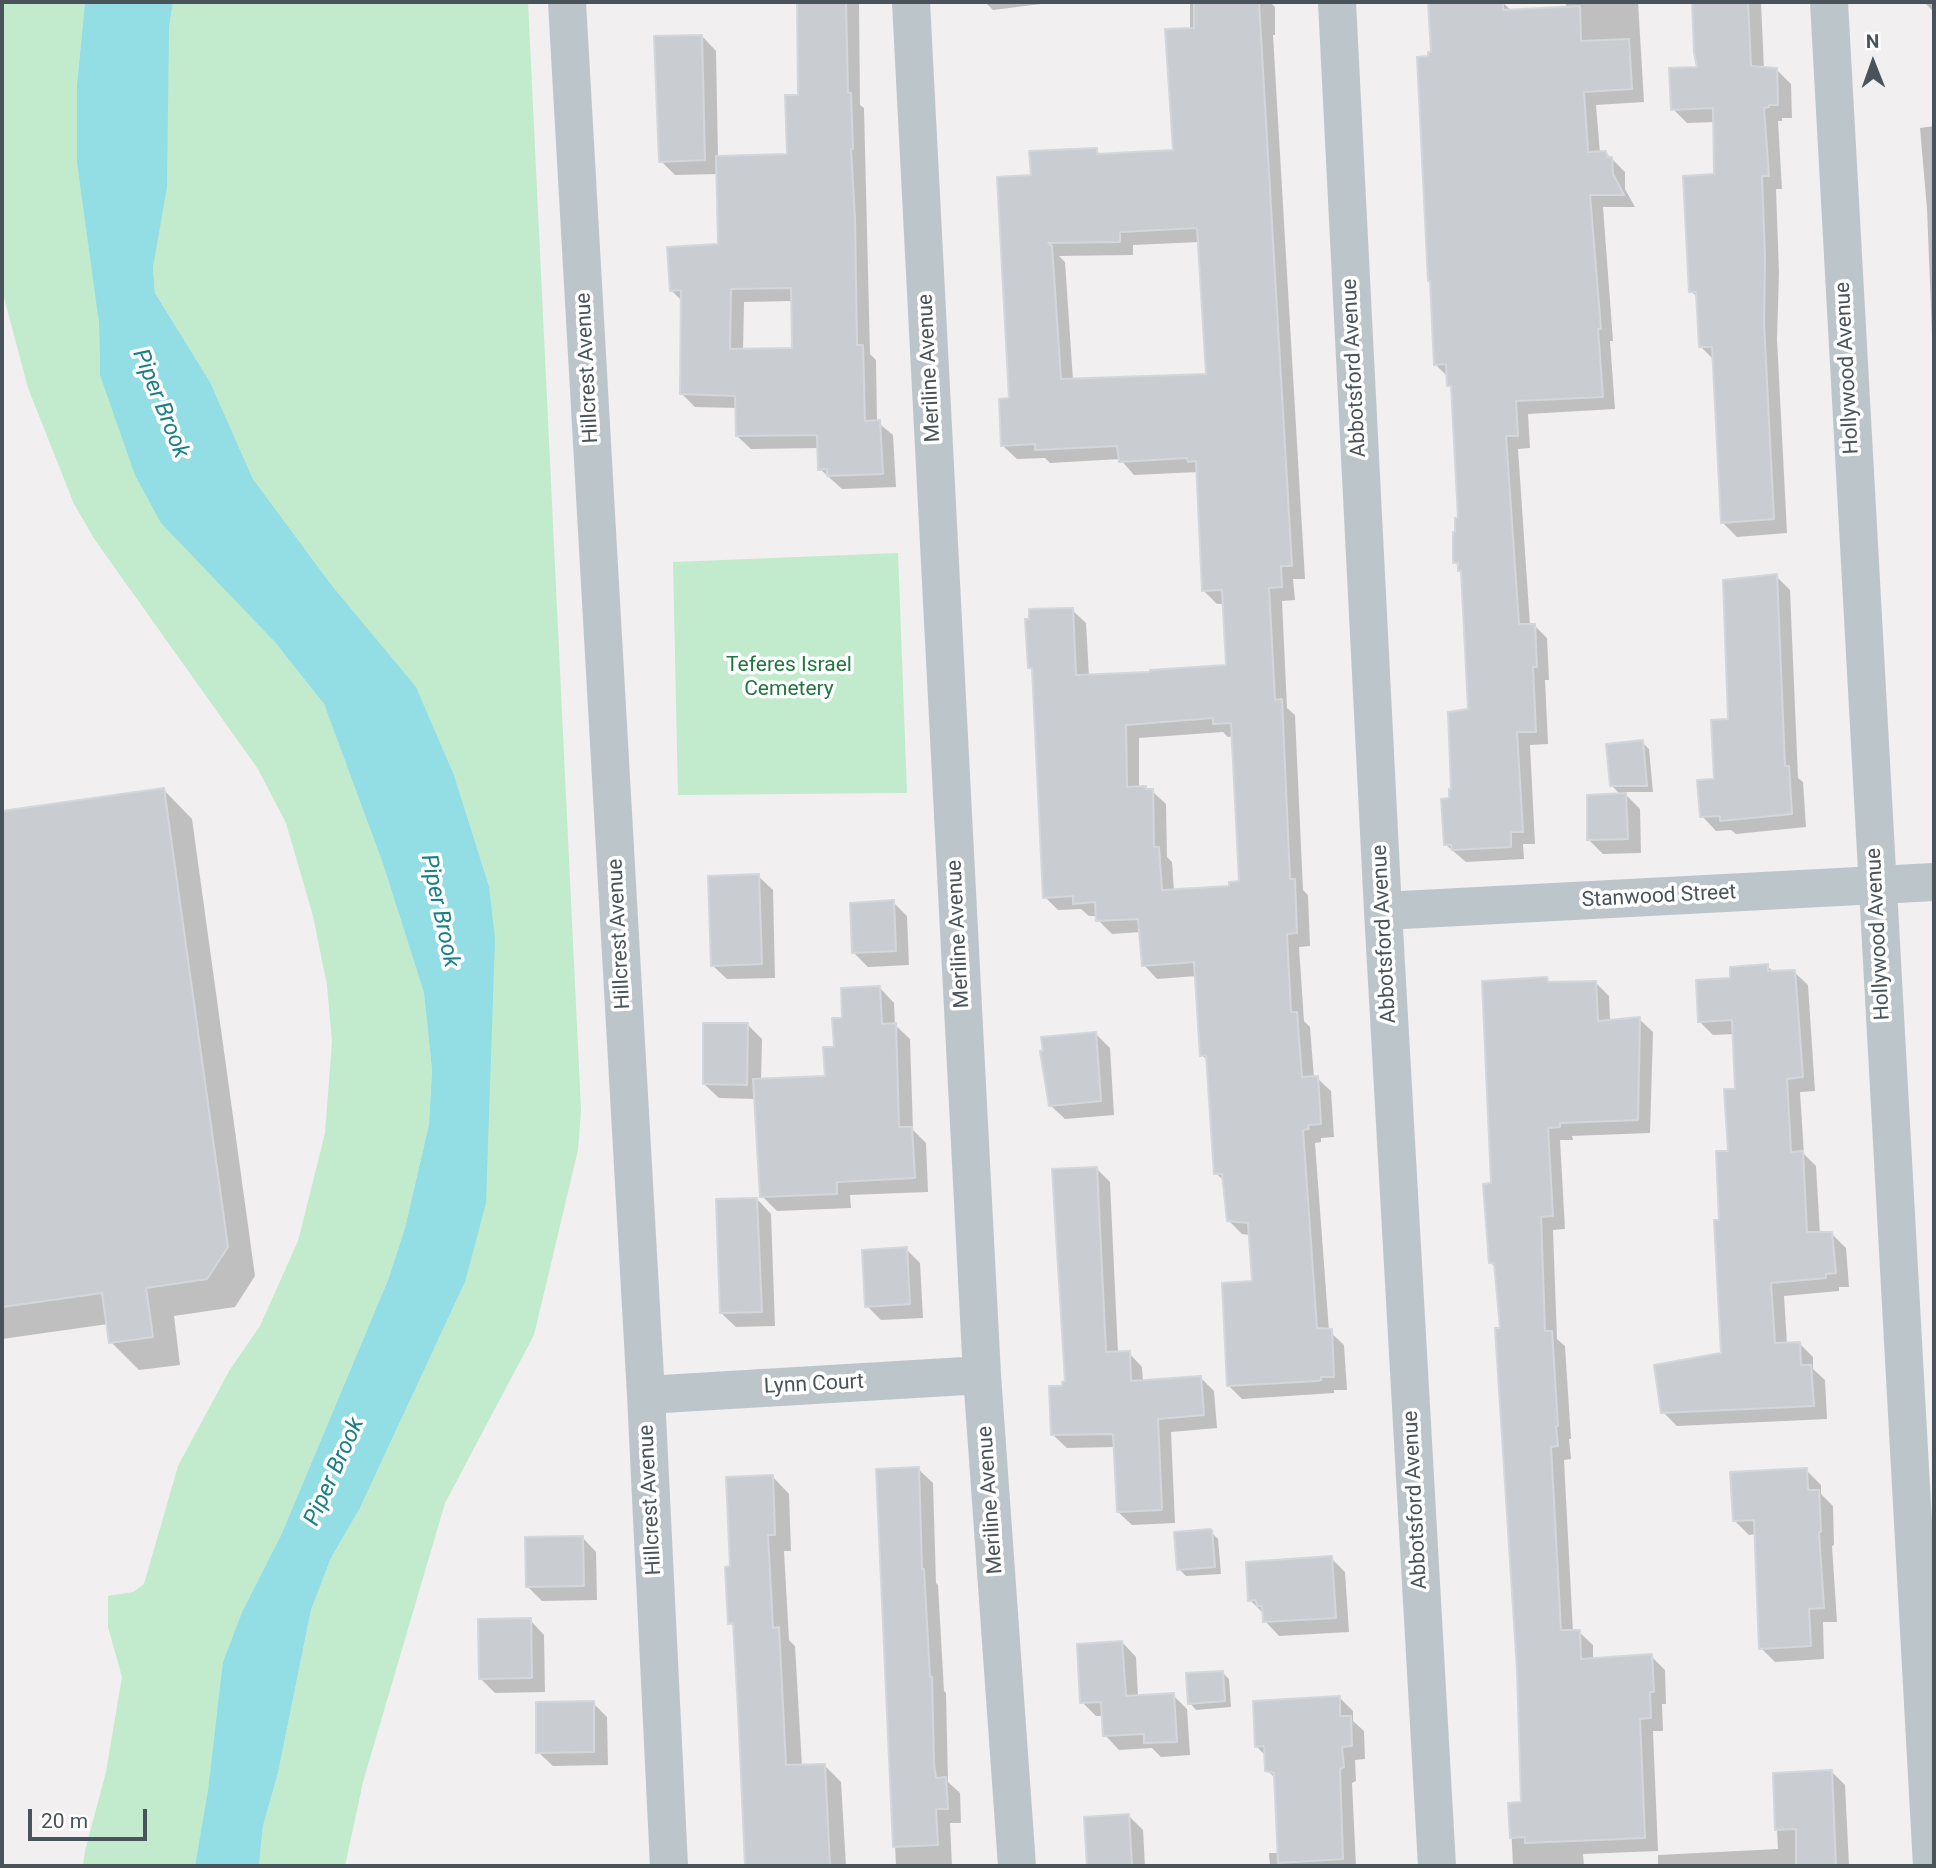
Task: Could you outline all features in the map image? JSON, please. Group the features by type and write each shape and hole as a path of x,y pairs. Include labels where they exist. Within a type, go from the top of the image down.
{"street":[{"name":"Hillcrest Avenue","path":"567,2 646,1395 669,1866"},
{"name":"Meriline Avenue","path":"911,2 982,1375 1017,1866"},
{"name":"Abbotsford Avenue","path":"1337,2 1383,911 1437,1866"},
{"name":"Hollywood Avenue","path":"1829,2 1932,1866"},
{"name":"Stanwood Street","path":"1383,911 1934,882"},
{"name":"Lynn Court","path":"646,1395 982,1375"}],"green space":[{"path":"2,2 85,2 77,83 99,323 100,375 274,641 324,704 383,864 424,993 432,1070 429,1124 405,1228 388,1280 282,1533 243,1610 195,1866 83,1866 106,1772 122,1677 108,1627 108,1596 133,1592 144,1584 178,1466 229,1371 260,1326 298,1241 325,1133 332,1042 327,985 313,916 286,823 258,769 95,540 74,504 28,388 2,290"},
{"path":"173,2 528,2 581,1110 578,1150 534,1335 445,1503 363,1782 345,1866 259,1866 263,1826 278,1773 311,1610 331,1558 360,1508 465,1282 489,886 454,775 416,688 333,587 253,479 210,382 155,293 153,267"},
{"name":"Teferes Israel Cemetery","path":"898,553 907,793 678,795 673,562"}],"water":[{"name":"Piper Brook","path":"85,2 173,2 169,28 167,187 153,267 155,293 210,382 253,479 333,587 416,687 454,775 489,886 495,939 486,1203 465,1282 360,1508 331,1558 311,1610 278,1773 263,1826 259,1866 195,1866 208,1791 223,1662 243,1610 282,1533 388,1280 405,1228 429,1124 432,1070 424,993 383,864 324,704 274,641 161,523 135,475 100,375 99,323 77,162 77,83"}],"building":[{"path":"797,2 846,2 848,93 851,93 853,149 857,345 863,345 865,421 880,420 883,474 827,476 827,469 818,470 817,435 736,436 735,396 680,394 681,290 670,291 667,247 718,244 716,156 787,154 785,95 798,95","holes":["791,288 792,348 730,349 731,289"]},
{"path":"1194,2 1259,2 1292,566 1281,566 1282,587 1269,588 1275,700 1282,699 1290,879 1295,879 1297,933 1287,934 1291,1012 1297,1012 1302,1077 1318,1076 1321,1124 1308,1125 1309,1129 1303,1130 1317,1328 1332,1329 1334,1377 1321,1377 1318,1381 1227,1386 1222,1283 1252,1281 1248,1223 1227,1221 1222,1174 1214,1174 1206,1055 1200,1056 1194,962 1142,966 1138,919 1096,921 1095,902 1073,904 1073,896 1043,898 1032,668 1028,668 1025,619 1029,619 1029,609 1073,608 1076,675 1226,665 1222,590 1202,591 1196,461 1188,462 1187,458 1119,462 1117,446 1035,450 1035,444 1001,446 999,399 1009,398 997,177 1031,175 1029,151 1097,148 1097,154 1173,150 1165,29 1194,28","holes":["1197,228 1206,374 1061,379 1052,246 1048,243 1120,242 1120,232","1213,718 1213,724 1231,723 1239,881 1229,882 1229,886 1162,890 1159,847 1154,847 1153,789 1146,789 1146,786 1127,787 1126,725"]},
{"path":"1428,2 1503,2 1503,10 1580,6 1581,41 1629,39 1632,89 1584,92 1588,152 1606,151 1607,157 1612,157 1613,174 1624,195 1590,195 1601,329 1598,329 1603,397 1516,401 1518,436 1506,436 1519,624 1535,624 1537,667 1533,667 1536,732 1517,732 1523,832 1511,832 1511,847 1452,850 1451,845 1444,845 1441,799 1449,798 1451,789 1448,712 1468,709 1461,571 1458,571 1458,563 1453,563 1453,532 1455,518 1458,518 1451,386 1447,386 1446,364 1434,365 1428,281 1417,57 1428,56 1428,52 1431,52"},
{"path":"1692,2 1748,2 1751,66 1777,68 1778,105 1764,108 1769,176 1762,176 1764,323 1774,519 1721,523 1712,347 1699,347 1696,292 1689,292 1683,176 1714,174 1713,108 1671,110 1669,68 1697,67"},
{"path":"702,35 705,160 659,162 654,36"},
{"path":"1777,574 1785,766 1789,766 1792,814 1720,821 1720,816 1700,817 1697,780 1714,779 1711,720 1728,719 1723,580"},
{"path":"1643,740 1647,786 1610,786 1606,744"},
{"path":"164,788 228,1247 207,1279 146,1288 153,1337 109,1343 102,1293 2,1307 2,811"},
{"path":"1626,793 1628,839 1587,840 1587,795"},
{"path":"759,874 762,964 711,966 708,876"},
{"path":"894,900 896,951 852,953 850,903"},
{"path":"1768,964 1768,971 1795,970 1803,1077 1787,1079 1791,1152 1803,1151 1807,1232 1832,1232 1836,1273 1826,1274 1826,1278 1771,1283 1775,1343 1800,1342 1801,1365 1811,1365 1814,1406 1661,1413 1654,1365 1721,1353 1714,1220 1719,1220 1716,1151 1728,1151 1724,1089 1735,1089 1732,1020 1698,1022 1696,980 1730,978 1730,967"},
{"path":"1547,977 1548,982 1596,981 1598,1021 1640,1017 1638,1120 1560,1123 1560,1127 1548,1128 1553,1216 1541,1217 1545,1331 1552,1331 1558,1426 1558,1446 1551,1447 1561,1630 1580,1630 1581,1659 1652,1654 1654,1692 1650,1692 1651,1718 1640,1719 1645,1838 1525,1843 1525,1837 1510,1838 1508,1803 1521,1802 1517,1670 1495,1328 1500,1328 1494,1263 1489,1263 1483,1184 1491,1183 1482,981"},
{"path":"880,986 882,1024 896,1023 899,1127 912,1127 915,1178 837,1182 837,1194 760,1197 753,1079 825,1076 823,1047 834,1047 832,1018 842,1018 841,988"},
{"path":"703,1023 748,1023 747,1085 703,1084"},
{"path":"1096,1032 1101,1101 1049,1106 1040,1051 1043,1051 1041,1037"},
{"path":"1097,1167 1106,1352 1130,1351 1131,1381 1201,1376 1204,1415 1158,1419 1162,1510 1117,1512 1113,1434 1051,1435 1049,1386 1062,1386 1065,1381 1052,1169"},
{"path":"757,1198 762,1312 720,1313 716,1199"},
{"path":"907,1247 910,1304 865,1307 862,1250"},
{"path":"919,1467 922,1569 932,1677 934,1765 936,1778 946,1777 948,1809 936,1809 938,1845 893,1847 876,1469"},
{"path":"1807,1468 1808,1490 1819,1490 1824,1608 1809,1609 1811,1646 1759,1649 1754,1520 1733,1521 1730,1472"},
{"path":"773,1475 775,1535 768,1535 773,1628 779,1627 786,1765 825,1764 830,1866 745,1866 733,1623 728,1624 725,1567 730,1566 726,1477"},
{"path":"1210,1529 1215,1567 1177,1570 1174,1532"},
{"path":"583,1536 584,1586 526,1587 525,1537"},
{"path":"1332,1556 1336,1618 1263,1622 1262,1606 1257,1606 1256,1600 1248,1601 1246,1562"},
{"path":"531,1618 532,1678 479,1679 478,1619"},
{"path":"1122,1641 1126,1696 1174,1693 1177,1742 1144,1743 1144,1734 1103,1736 1101,1702 1080,1703 1077,1644"},
{"path":"1223,1671 1225,1701 1188,1704 1186,1673"},
{"path":"1340,1696 1340,1716 1351,1716 1352,1746 1342,1747 1344,1767 1340,1769 1343,1859 1278,1863 1274,1773 1265,1771 1264,1746 1255,1747 1253,1701"},
{"path":"594,1701 594,1752 536,1753 536,1702"},
{"path":"1832,1770 1836,1866 1796,1866 1796,1829 1775,1830 1773,1773"},
{"path":"1129,1814 1132,1866 1087,1866 1084,1817"}]}
